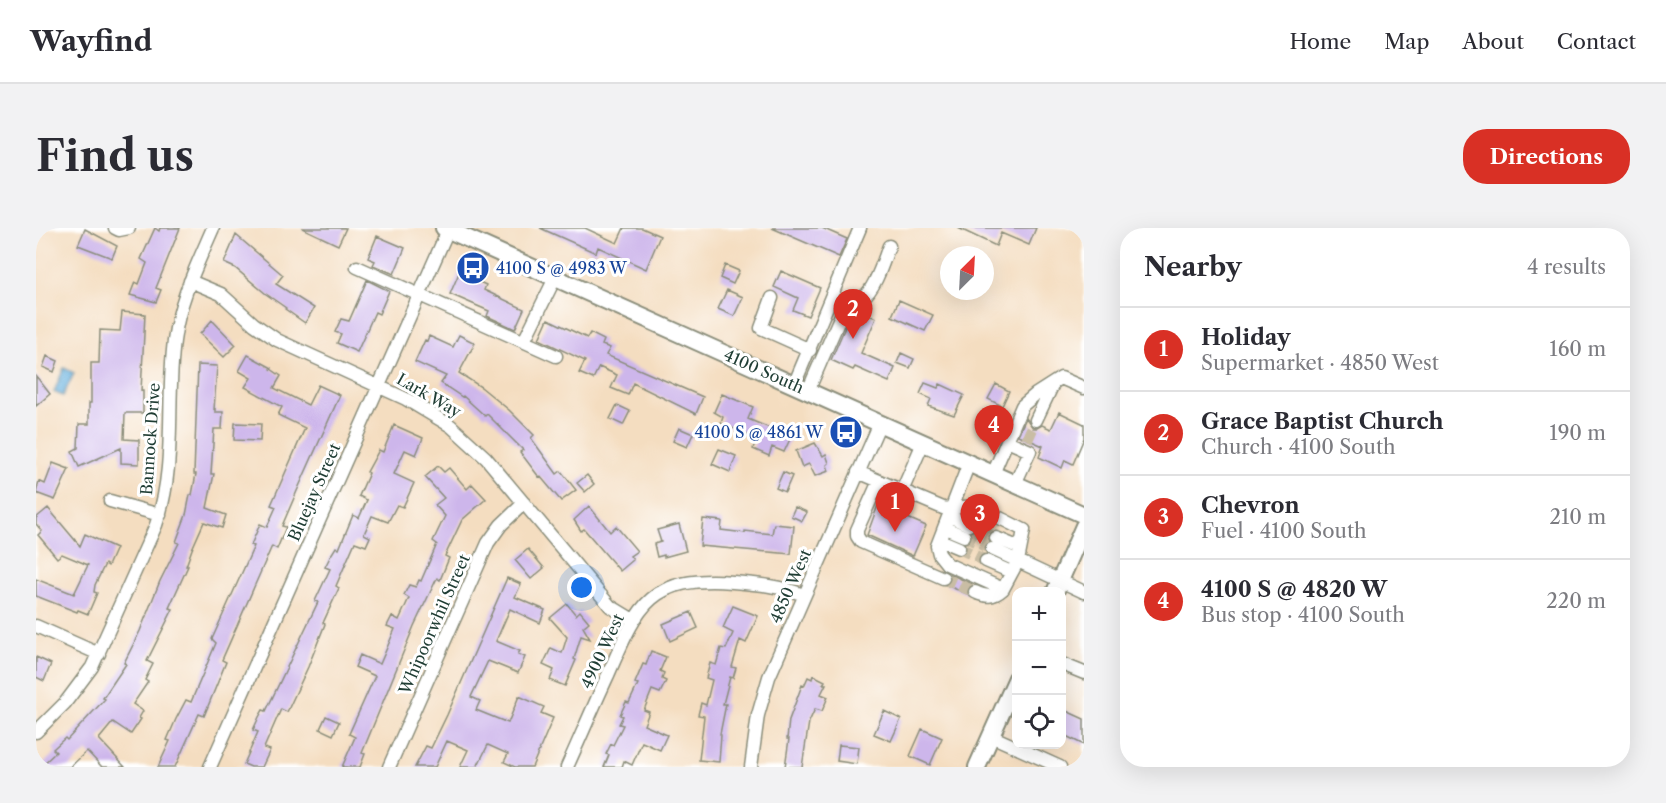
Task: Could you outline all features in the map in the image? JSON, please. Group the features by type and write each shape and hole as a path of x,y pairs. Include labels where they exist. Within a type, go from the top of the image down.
{"main road":[{"name":"4100 South","path":"452,230 1084,515"},
{"path":"1057,586 1084,526"},
{"path":"977,767 1012,689"}],"street":[{"path":"115,228 128,230 129,228"},
{"name":"Bannock Drive","path":"36,732 75,691 99,654 160,515 168,469 174,339 180,309 213,228"},
{"path":"801,388 810,350 860,228"},
{"name":"Bluejay Street","path":"210,767 419,294 452,230"},
{"path":"801,388 845,306 855,299 864,297 875,280 889,246"},
{"path":"357,267 556,356"},
{"path":"524,341 555,278"},
{"name":"Lark Way","path":"190,281 221,294 254,324 277,340 430,411 464,436 486,458 610,606 633,620"},
{"path":"772,298 761,328 810,350"},
{"path":"993,474 1022,406 1061,378 1084,388"},
{"path":"1036,420 1053,383"},
{"name":"4850 West","path":"751,767 764,690 880,423"},
{"path":"1007,441 1027,447 1015,484"},
{"path":"902,491 923,443"},
{"path":"969,463 938,546 939,554 947,564 1003,590"},
{"path":"858,472 943,508 946,524 958,548"},
{"path":"879,481 857,530 857,536 861,542 943,578"},
{"path":"111,501 160,515"},
{"name":"Whipoorwhil Street","path":"389,767 488,543 501,525 524,503"},
{"path":"946,524 962,506 973,507 1024,530 1019,554 1003,590 997,595 986,597 975,592"},
{"path":"946,524 966,531"},
{"path":"994,543 1019,554 1057,586 1084,592"},
{"path":"986,561 1011,572"},
{"name":"4900 West","path":"567,767 633,620 644,605 659,594 678,584 711,580 774,585 804,595"},
{"path":"36,626 99,654"},
{"path":"1066,665 1084,673"},
{"path":"991,736 1060,767"}],"water":[{"path":"64,368 74,373 63,396 54,392"}],"building":[{"path":"155,228 159,231 160,228 180,228 156,288 161,290 156,302 130,295 135,282 139,284 147,263 141,259"},
{"path":"302,228 346,228 338,245"},
{"path":"540,228 585,228 617,243 624,228 642,228 660,236 646,269 598,247 596,253"},
{"path":"772,228 822,228 847,239 839,257"},
{"path":"958,228 1036,228 1029,245 1001,233 996,246"},
{"path":"85,229 117,246 112,258 78,245"},
{"path":"236,235 283,275 276,284 314,308 305,323 235,268 224,263"},
{"path":"377,236 405,248 394,274 373,265 375,261 368,258"},
{"path":"725,265 739,271 733,284 720,278"},
{"path":"781,271 820,288 808,316 793,310 798,298 774,287"},
{"path":"459,273 486,285 484,290 524,309 515,329 487,316 489,311 450,294"},
{"path":"367,280 389,291 379,314 375,312 357,352 337,343 341,334 335,332 341,319 349,321"},
{"path":"727,290 743,297 734,316 718,309"},
{"path":"899,300 933,315 925,331 892,316"},
{"path":"856,309 876,318 861,353 895,368 889,382 855,367 853,370 831,360 852,311"},
{"path":"122,312 145,314 141,391 143,391 143,413 125,413 124,439 139,440 139,464 121,463 121,448 79,467 72,451 78,448 79,424 89,424 91,363 99,363 100,330 120,331"},
{"path":"548,319 587,338 590,333 604,340 602,345 610,348 606,355 703,397 696,414 633,383 628,395 611,388 617,375 599,367 593,379 579,373 585,361 539,339"},
{"path":"212,320 236,345 224,357 200,334"},
{"path":"459,335 475,343 459,373 481,387 509,410 534,435 531,438 557,474 561,471 576,490 561,501 520,452 523,450 487,414 485,416 463,396 441,383 446,376 415,362 429,336 453,347"},
{"path":"901,353 914,359 910,368 897,363"},
{"path":"248,355 272,368 281,376 274,388 308,405 318,385 340,395 282,526 286,527 277,549 272,546 222,660 226,662 204,716 199,714 175,767 158,767 170,741 167,740 176,719 186,700 191,702 216,643 212,639 254,546 251,545 260,524 267,527 276,507 271,505 305,428 278,415 282,407 245,387 251,378 239,371"},
{"path":"47,356 58,361 54,372 43,367"},
{"path":"198,365 217,366 214,410 215,408 215,412 223,412 222,429 214,429 211,474 214,474 207,508 226,515 222,528 204,522 192,549 186,566 188,566 169,608 173,609 147,661 153,664 145,680 148,682 133,704 143,711 139,718 141,719 131,734 113,722 99,739 125,767 102,767 87,751 70,767 40,767 56,752 53,749 65,738 67,740 105,699 103,698 126,664 124,663 179,543 176,542 186,515 190,495 192,495 196,474 194,474"},
{"path":"36,376 50,394 36,406"},
{"path":"925,383 938,388 940,384 964,395 954,415 928,406 931,399 920,394"},
{"path":"996,384 1009,391 1002,406 988,399"},
{"path":"722,394 753,407 748,419 791,437 784,452 772,447 769,456 753,449 755,442 751,440 752,437 721,423 723,417 714,412"},
{"path":"617,405 630,411 623,425 610,419"},
{"path":"1059,412 1084,424 1084,438 1073,464 1065,460 1062,468 1039,457 1043,446 1018,435 1026,418 1033,428 1042,425 1051,429"},
{"path":"235,423 261,424 260,441 234,440"},
{"path":"394,425 423,438 416,455 405,450 394,474 414,483 403,507 397,505 388,522 372,516 364,534 370,537 366,546 355,542 336,586 339,588 323,623 325,624 308,667 287,712 281,709 264,748 270,750 262,767 251,767 244,764 258,732 253,730 263,710 266,711 318,602 315,601 330,569 325,567 336,547 339,549 353,515 359,518 367,500 359,496 369,473 367,472 379,450 383,452"},
{"path":"679,428 693,434 687,447 673,441"},
{"path":"815,443 823,456 826,454 829,471 815,476 809,464 802,467 796,451"},
{"path":"719,449 736,456 730,472 712,464"},
{"path":"53,463 69,469 55,500 36,493 39,481 45,484"},
{"path":"438,466 444,472 449,468 467,489 472,484 486,499 462,520 445,556 449,558 440,580 437,578 414,626 362,753 365,754 360,767 342,767 355,737 349,734 375,676 355,667 360,655 380,664 395,629 387,626 392,616 399,620 409,598 404,595 409,585 416,587 419,580 421,581 437,544 433,541 445,516 435,505 444,498 425,477"},
{"path":"783,472 792,476 785,492 776,488"},
{"path":"587,475 594,484 585,492 577,483"},
{"path":"878,505 926,526 913,556 867,535"},
{"path":"589,506 610,532 616,526 637,551 630,556 633,560 620,571 584,529 581,531 574,520"},
{"path":"795,507 807,512 802,521 791,516"},
{"path":"48,508 80,546 85,534 116,548 108,566 105,564 95,585 94,592 97,593 88,614 36,596 36,579 74,594 88,565 62,554 57,558 38,535 42,531 36,524 36,518"},
{"path":"703,519 722,521 721,530 745,533 745,531 772,534 774,524 794,526 791,554 700,546"},
{"path":"679,524 686,551 657,557 654,544 661,542 657,530"},
{"path":"528,549 544,568 531,579 515,560"},
{"path":"950,574 972,584 967,594 946,585 951,581"},
{"path":"507,578 521,584 515,597 545,610 540,623 510,609 496,641 520,651 518,654 525,657 518,673 488,661 471,697 480,701 476,710 508,723 519,696 544,707 541,713 553,718 532,767 515,767 504,762 508,754 488,745 477,767 460,767 468,750 447,741 435,767 415,767 426,746 431,748"},
{"path":"567,604 576,615 580,611 589,622 583,627 590,639 581,636 574,659 576,660 565,686 550,680 554,670 543,665 551,648 562,653 567,637 550,618"},
{"path":"733,606 758,616 746,643 740,640 732,667 736,668 733,678 730,677 723,704 726,704 720,734 719,762 699,760 704,716 698,715 701,703 706,705 712,680 706,678 710,663 716,665 721,648 726,649 733,633 723,628"},
{"path":"691,612 698,628 670,641 663,624"},
{"path":"651,651 666,657 660,671 664,673 662,679 666,681 660,693 652,690 644,710 649,712 644,725 667,735 660,750 642,742 632,765 624,761 622,767 604,767 609,755 606,754 623,725 619,724 623,716 620,715 626,702 629,703 638,684 635,683 643,664 646,665"},
{"path":"36,657 51,664 44,681 36,677"},
{"path":"813,675 825,681 823,684 826,684 821,694 828,697 822,711 815,709 809,722 802,767 785,767 789,720 802,685 804,686 808,677 812,679"},
{"path":"884,711 901,719 891,741 874,734"},
{"path":"1066,711 1084,719 1084,745 1066,736"},
{"path":"326,716 339,722 333,735 320,729"},
{"path":"922,729 942,738 930,765 910,756"},
{"path":"839,745 859,747 857,764 837,761"}],"tunnel":[{"path":"1027,440 1036,420"},
{"path":"969,525 996,538"},
{"path":"964,536 992,549"},
{"path":"959,548 986,561"},
{"path":"943,578 975,592"}],"place":[{"name":"4100 S @ 4983 W","path":"473,268"},
{"name":"Grace Baptist Church","path":"853,339"},
{"name":"4100 S @ 4861 W","path":"846,432"},
{"name":"4100 S @ 4820 W","path":"994,455"},
{"name":"Holiday","path":"895,532"},
{"name":"Chevron","path":"980,544"}]}
